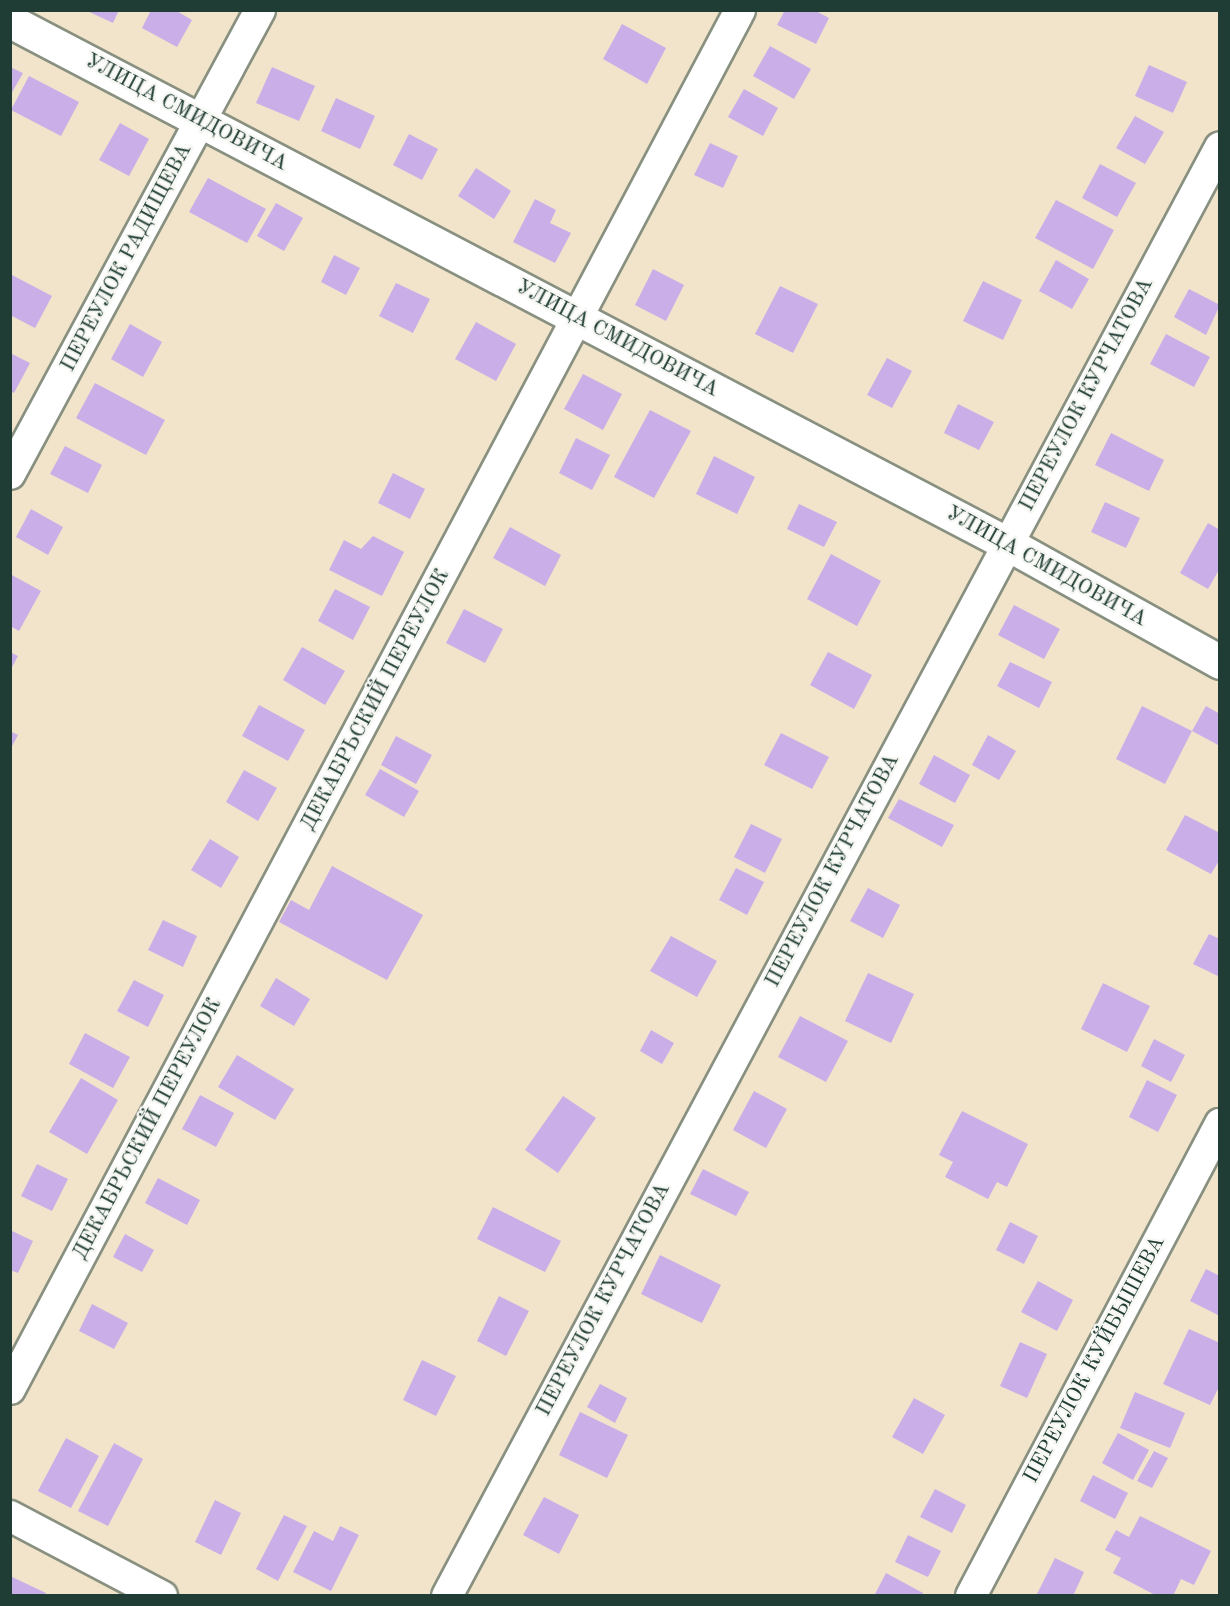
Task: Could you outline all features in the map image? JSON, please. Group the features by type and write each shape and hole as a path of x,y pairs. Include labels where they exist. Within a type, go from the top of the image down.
{"street":[{"name":"ПЕРЕУЛОК РАДИЩЕВА","path":"10,474 260,10"},
{"name":"ДЕКАБРЬСКИЙ ПЕРЕУЛОК","path":"10,1389 740,10"},
{"name":"УЛИЦА СМИДОВИЧА","path":"10,21 1008,544 1220,662"},
{"name":"ПЕРЕУЛОК КУРЧАТОВА","path":"447,1596 1220,147"},
{"name":"ПЕРЕУЛОК КУЙБЫШЕВА","path":"971,1596 1220,1124"},
{"path":"10,1516 162,1596"}],"building":[{"path":"85,10 119,10 113,23"},
{"path":"151,10 175,10 192,20 177,47 142,28"},
{"path":"785,10 814,10 829,18 816,44 777,25"},
{"path":"622,24 666,48 647,84 603,59"},
{"path":"770,46 811,69 794,99 753,76"},
{"path":"1149,65 1187,82 1173,113 1135,96"},
{"path":"10,67 23,73 10,96"},
{"path":"272,67 315,86 299,121 256,103"},
{"path":"29,76 79,102 61,136 11,110"},
{"path":"744,89 778,108 763,136 728,117"},
{"path":"336,98 375,116 360,149 321,131"},
{"path":"1135,116 1164,132 1145,164 1116,148"},
{"path":"120,123 149,139 129,176 99,160"},
{"path":"409,134 438,149 422,180 393,165"},
{"path":"710,143 738,156 723,188 694,175"},
{"path":"1100,164 1136,183 1117,217 1082,198"},
{"path":"476,168 511,191 494,219 458,196"},
{"path":"208,178 266,209 247,243 189,212"},
{"path":"535,199 556,210 550,223 571,233 555,263 513,242"},
{"path":"1056,200 1114,230 1093,269 1035,238"},
{"path":"276,203 303,218 284,251 257,236"},
{"path":"334,255 360,268 346,295 321,282"},
{"path":"1056,260 1089,279 1072,309 1039,291"},
{"path":"653,269 684,285 666,321 635,305"},
{"path":"10,274 52,296 35,328 10,315"},
{"path":"983,281 1022,300 1003,340 963,321"},
{"path":"396,283 430,299 413,333 379,316"},
{"path":"780,286 818,304 793,353 755,334"},
{"path":"1189,289 1220,305 1206,335 1174,317"},
{"path":"476,322 516,344 496,381 455,359"},
{"path":"130,324 162,342 143,377 111,359"},
{"path":"1166,334 1210,357 1194,387 1150,364"},
{"path":"10,353 30,363 14,393 10,391"},
{"path":"887,358 912,371 892,408 867,395"},
{"path":"583,374 622,394 603,430 564,409"},
{"path":"95,383 165,420 146,455 76,418"},
{"path":"958,404 994,422 979,450 944,433"},
{"path":"650,410 691,431 654,498 614,477"},
{"path":"1111,433 1164,460 1149,491 1095,465"},
{"path":"576,438 610,455 592,490 559,473"},
{"path":"65,446 102,465 88,493 50,474"},
{"path":"714,456 755,477 737,514 696,494"},
{"path":"393,473 425,489 410,519 378,503"},
{"path":"1105,502 1140,518 1126,548 1091,532"},
{"path":"799,504 837,522 824,547 787,529"},
{"path":"31,509 63,527 48,555 16,537"},
{"path":"1208,523 1220,530 1220,568 1208,589 1180,573"},
{"path":"510,527 561,555 545,586 493,558"},
{"path":"373,536 404,552 382,596 329,570 344,540 361,549"},
{"path":"831,554 881,581 857,626 807,599"},
{"path":"10,574 41,591 19,631 10,626"},
{"path":"335,589 370,607 353,640 318,621"},
{"path":"1014,605 1060,629 1044,659 998,635"},
{"path":"464,609 503,629 485,663 446,643"},
{"path":"302,647 345,671 325,705 283,680"},
{"path":"10,652 18,656 10,671"},
{"path":"828,652 872,675 854,709 810,685"},
{"path":"1010,662 1052,682 1039,708 997,686"},
{"path":"259,705 305,730 288,761 242,736"},
{"path":"1142,706 1192,731 1165,784 1116,759"},
{"path":"1206,706 1220,714 1220,746 1192,731"},
{"path":"10,731 18,735 10,750"},
{"path":"781,733 829,757 812,789 764,765"},
{"path":"988,735 1016,751 999,780 972,765"},
{"path":"396,736 432,755 416,784 381,765"},
{"path":"934,755 970,775 955,803 919,784"},
{"path":"380,769 419,791 404,817 365,795"},
{"path":"244,770 277,788 258,821 226,802"},
{"path":"899,799 954,825 942,847 888,818"},
{"path":"1185,815 1220,833 1220,859 1211,874 1166,850"},
{"path":"751,824 782,839 765,873 734,857"},
{"path":"210,839 239,857 221,888 191,870"},
{"path":"332,866 423,915 387,980 279,922 291,900 309,910"},
{"path":"736,868 764,882 747,915 719,900"},
{"path":"868,888 900,905 883,938 850,921"},
{"path":"163,920 197,936 183,967 148,950"},
{"path":"1209,934 1220,939 1220,977 1193,964"},
{"path":"671,936 717,961 697,997 650,971"},
{"path":"868,973 914,994 891,1043 845,1021"},
{"path":"276,978 310,999 294,1026 260,1006"},
{"path":"134,980 164,995 148,1027 117,1011"},
{"path":"1103,983 1150,1006 1127,1052 1081,1029"},
{"path":"800,1016 848,1041 826,1082 778,1057"},
{"path":"651,1030 674,1043 662,1064 640,1051"},
{"path":"85,1033 130,1057 113,1088 69,1064"},
{"path":"1154,1039 1185,1055 1171,1082 1141,1066"},
{"path":"237,1055 294,1089 275,1120 218,1087"},
{"path":"81,1078 118,1100 87,1154 49,1132"},
{"path":"1147,1080 1177,1095 1158,1132 1129,1117"},
{"path":"754,1091 787,1109 766,1148 733,1130"},
{"path":"200,1095 234,1113 216,1147 182,1129"},
{"path":"563,1096 596,1118 558,1173 525,1150"},
{"path":"962,1111 1028,1144 1007,1187 997,1182 988,1199 945,1177 953,1162 939,1155"},
{"path":"37,1164 68,1179 52,1211 21,1196"},
{"path":"703,1169 749,1192 736,1216 690,1194"},
{"path":"158,1178 200,1200 187,1225 145,1203"},
{"path":"493,1207 561,1241 545,1272 477,1239"},
{"path":"1010,1222 1038,1236 1024,1264 996,1250"},
{"path":"10,1230 33,1241 18,1273 10,1270"},
{"path":"125,1234 154,1250 142,1272 113,1257"},
{"path":"660,1255 721,1285 702,1323 641,1294"},
{"path":"1206,1269 1220,1276 1218,1315 1190,1301"},
{"path":"1038,1281 1073,1300 1057,1331 1021,1312"},
{"path":"499,1296 529,1311 506,1356 477,1341"},
{"path":"92,1304 128,1323 114,1349 79,1331"},
{"path":"1189,1329 1220,1343 1220,1385 1210,1405 1163,1384"},
{"path":"1020,1342 1047,1354 1027,1398 1000,1386"},
{"path":"422,1360 456,1376 436,1416 403,1400"},
{"path":"600,1384 627,1398 615,1423 587,1407"},
{"path":"1135,1392 1185,1413 1170,1448 1120,1428"},
{"path":"914,1398 945,1415 923,1454 892,1437"},
{"path":"580,1412 628,1435 607,1478 559,1455"},
{"path":"1118,1433 1149,1450 1133,1480 1102,1463"},
{"path":"66,1438 99,1456 71,1508 38,1491"},
{"path":"114,1443 143,1459 108,1526 78,1511"},
{"path":"1154,1451 1168,1458 1152,1488 1137,1481"},
{"path":"1093,1475 1128,1493 1115,1519 1080,1501"},
{"path":"935,1489 966,1505 952,1533 920,1517"},
{"path":"544,1497 579,1515 559,1554 523,1535"},
{"path":"215,1500 241,1513 221,1555 195,1542"},
{"path":"284,1515 307,1526 278,1581 256,1569"},
{"path":"1140,1516 1211,1551 1194,1585 1181,1579 1173,1596 1157,1596 1113,1573 1121,1558 1105,1550 1116,1530 1129,1537"},
{"path":"340,1526 359,1535 331,1591 293,1572 314,1531 333,1541"},
{"path":"908,1535 941,1551 928,1577 895,1562"},
{"path":"1055,1558 1084,1572 1073,1596 1036,1596"},
{"path":"886,1573 923,1593 922,1596 874,1596"},
{"path":"10,1576 46,1593 44,1596 10,1596"}]}
